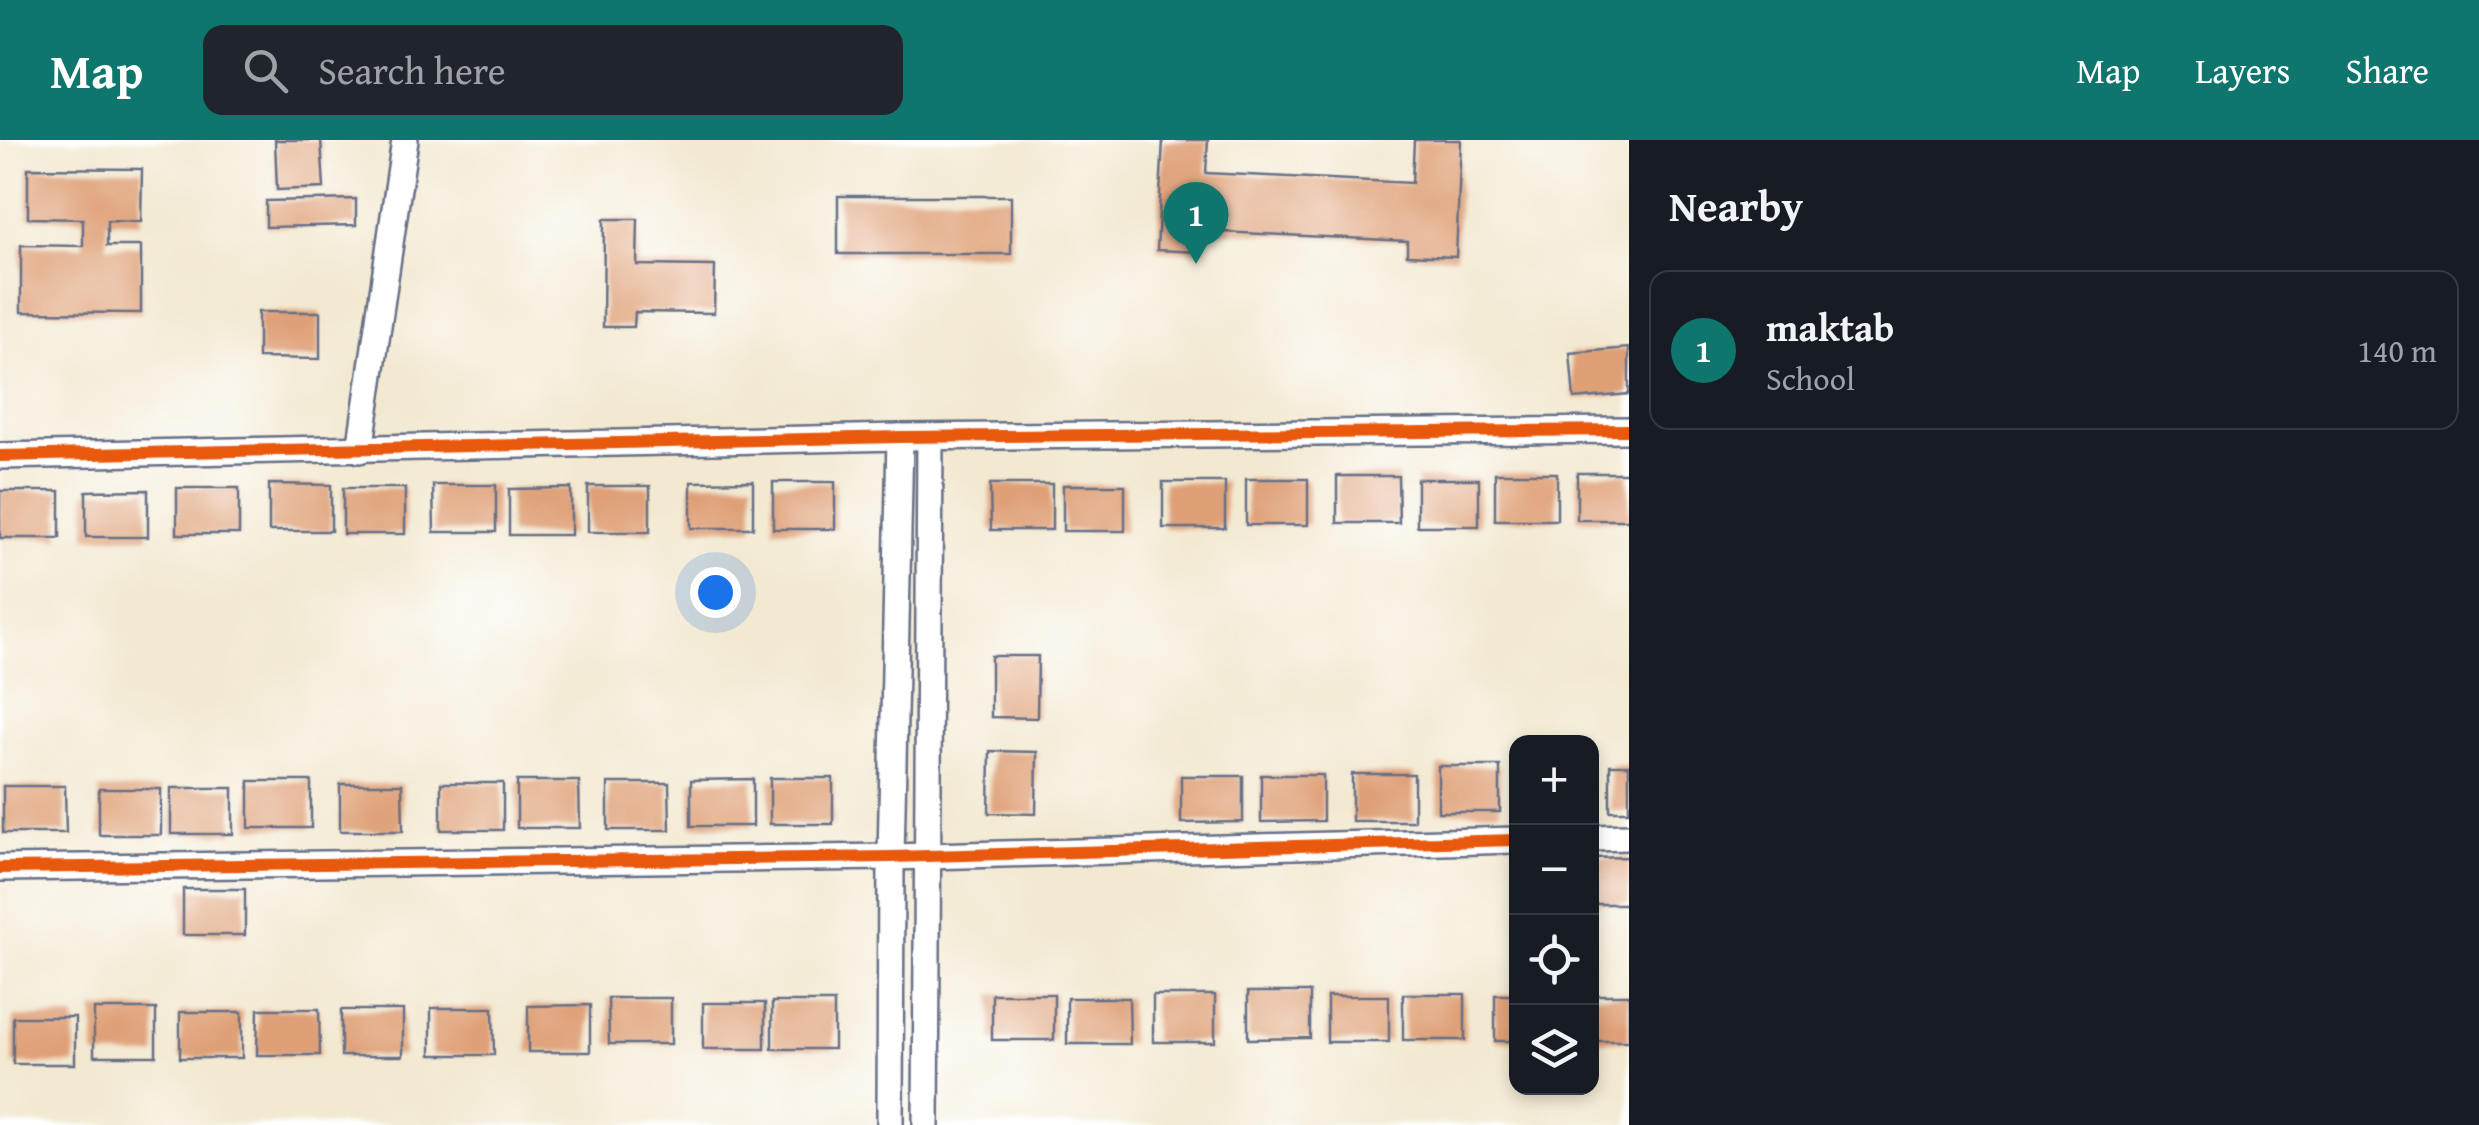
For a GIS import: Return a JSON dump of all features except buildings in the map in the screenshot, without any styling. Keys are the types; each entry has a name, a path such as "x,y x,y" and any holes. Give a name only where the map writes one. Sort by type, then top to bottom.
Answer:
{"street":[{"path":"360,450 405,140"},
{"path":"0,456 930,436 1629,430"},
{"path":"926,1125 930,436"},
{"path":"890,1125 900,437"},
{"path":"1599,838 1629,837"},
{"path":"0,868 891,857 1509,840"}],"cycle path":[{"path":"0,456 900,437 1629,430"},
{"path":"0,868 891,857 1509,840"}],"place":[{"name":"maktab","path":"1196,264"}]}
